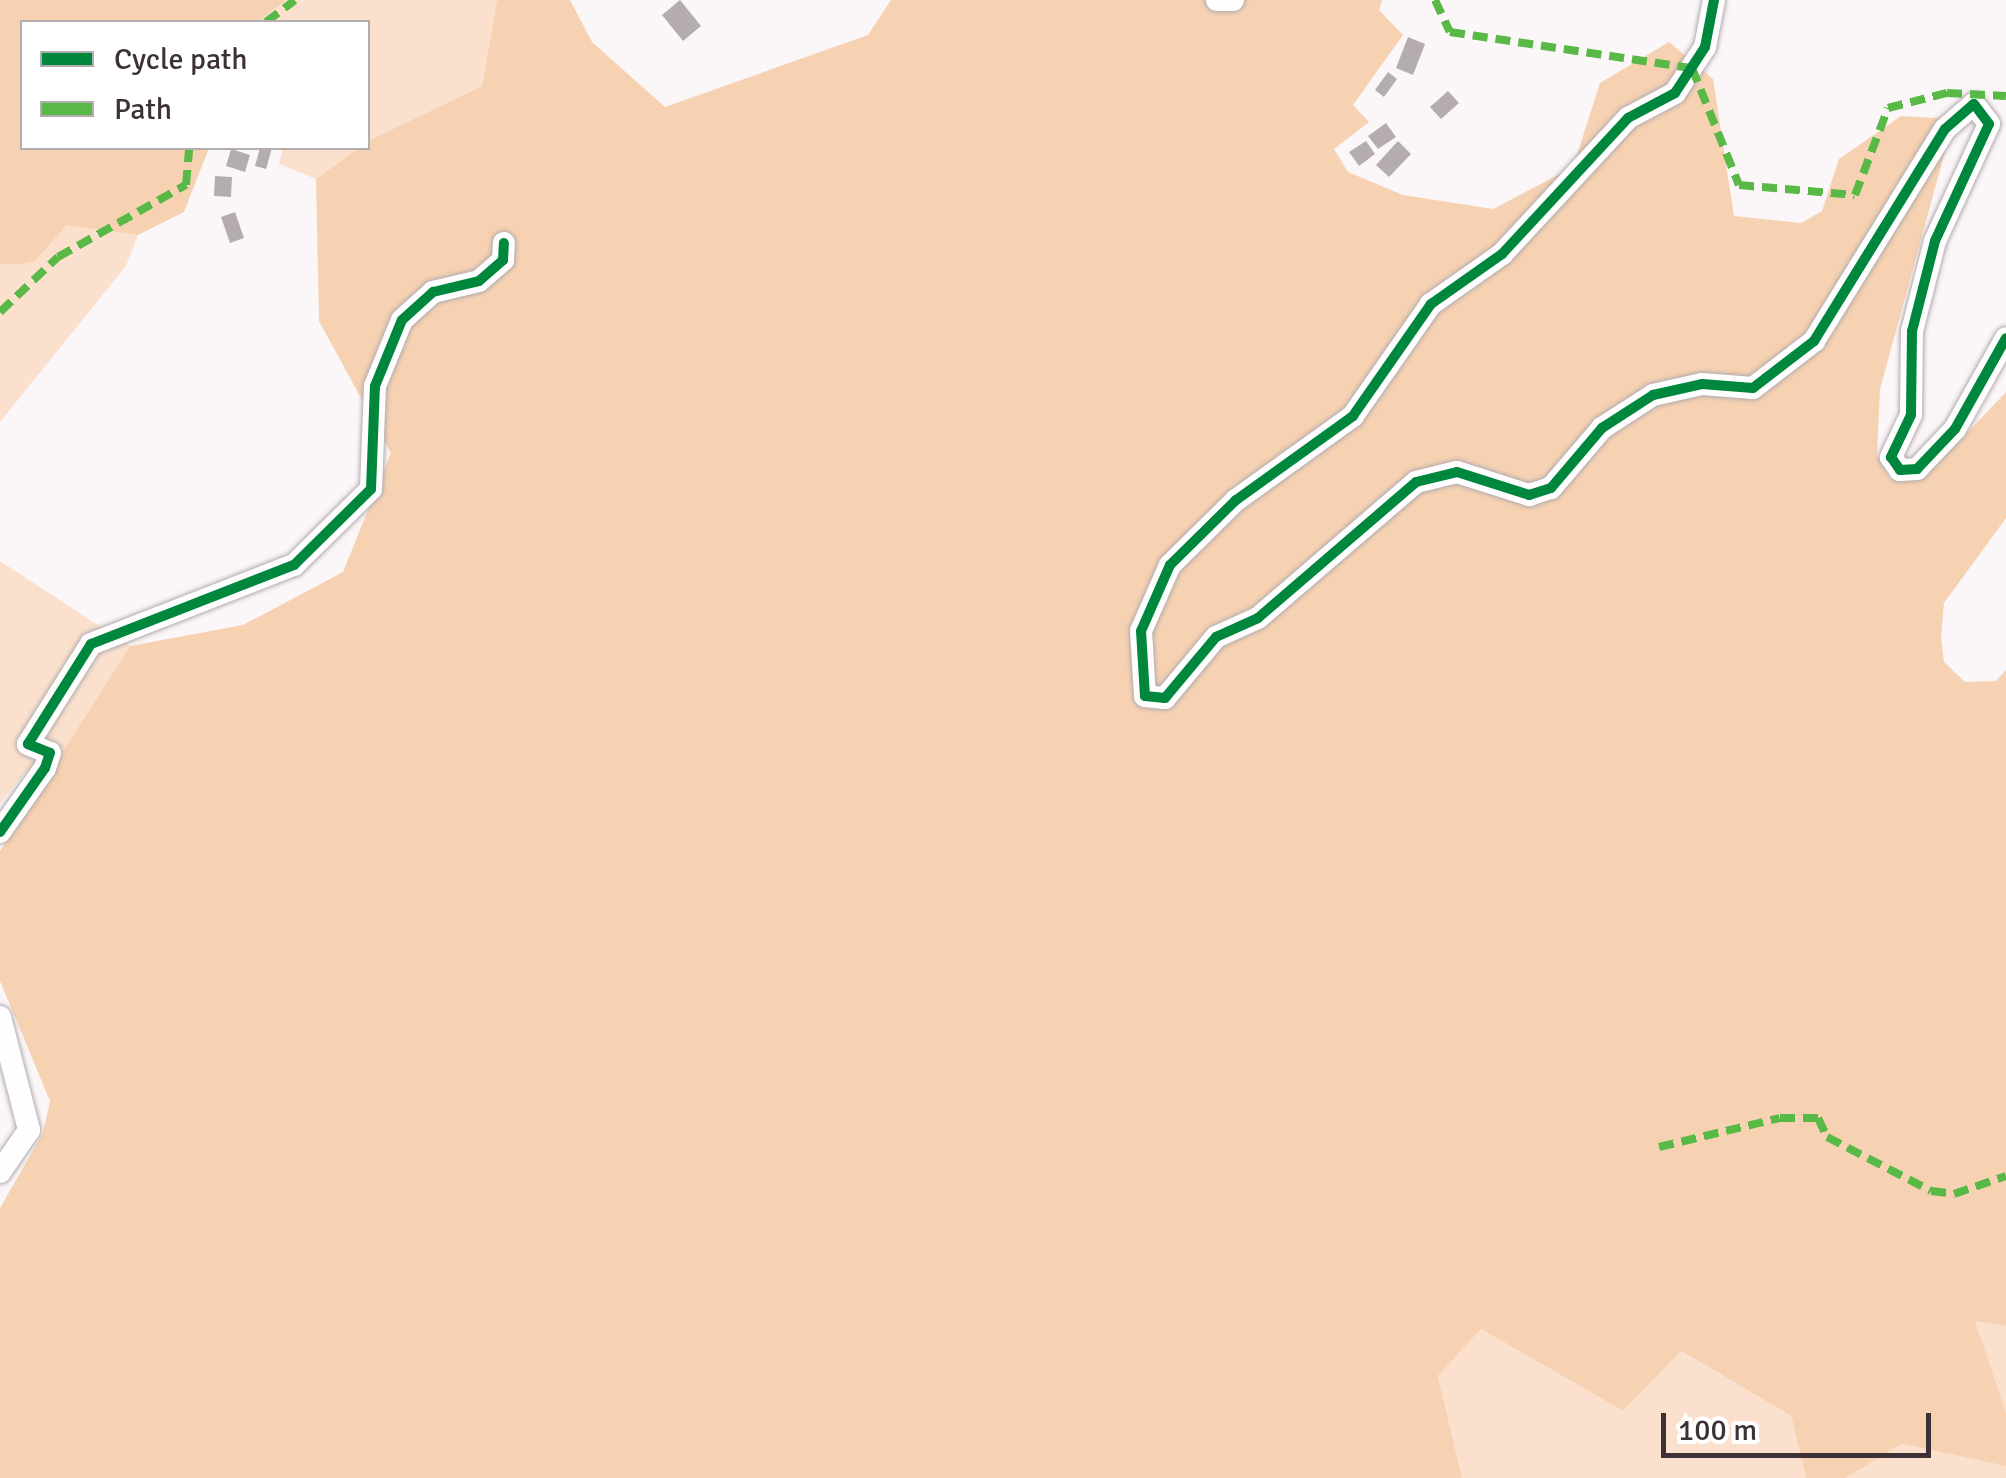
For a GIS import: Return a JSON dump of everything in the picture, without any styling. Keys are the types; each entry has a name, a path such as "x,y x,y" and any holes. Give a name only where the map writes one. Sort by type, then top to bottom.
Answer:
{"street":[{"path":"1217,0 1233,0"},
{"path":"1714,0 1705,47 1674,93 1628,118 1502,254 1431,304 1353,416 1236,500 1170,565 1140,631 1146,696 1165,698 1216,637 1258,618 1416,482 1457,472 1530,495 1550,488 1602,428 1654,395 1702,384 1752,388 1814,341 1935,144 1974,104 1990,124 1934,241 1912,331 1911,415 1892,457 1900,470 1917,469 1955,429 2006,338"},
{"path":"0,832 45,768 50,753 28,744 91,644 294,565 371,489 375,386 402,320 433,292 479,281 502,260 504,243"},
{"path":"0,1017 28,1130 0,1172"}],"shaded area":[{"path":"0,0 286,0 261,20 20,20 20,150 208,150 184,212 138,235 67,225 35,261 0,264"},
{"path":"286,0 497,0 482,86 370,140 370,20 261,20"},
{"path":"497,0 570,0 592,42 665,107 868,35 891,0 1382,0 1379,10 1403,35 1353,105 1369,122 1334,149 1348,172 1403,195 1493,209 1573,167 1600,83 1669,42 1713,79 1734,216 1801,223 1822,211 1839,159 1901,116 1954,119 1880,389 1877,455 1890,479 1926,476 2006,392 2006,518 1944,603 1941,637 1944,662 1965,682 1996,681 2006,670 2006,1326 1975,1321 2006,1413 2006,1466 1902,1444 1846,1478 1806,1478 1791,1416 1681,1351 1623,1411 1481,1329 1438,1376 1462,1478 0,1478 0,1208 43,1133 50,1101 0,981 0,851 130,646 243,625 343,572 391,453 319,321 316,179 356,150 370,150 370,140 482,86"},
{"path":"282,150 356,150 316,179 279,164"},
{"path":"81,223 138,235 126,266 0,422 0,264 35,261 67,225"},
{"path":"0,561 130,646 55,767 28,769 0,803"},
{"path":"1974,1320 2006,1326 2006,1413"},
{"path":"1481,1329 1623,1411 1680,1351 1791,1416 1806,1478 1462,1478 1438,1376"},
{"path":"1902,1444 2006,1466 2006,1478 1846,1478"}],"building":[{"path":"680,0 701,26 683,41 662,15"},
{"path":"1408,37 1425,44 1413,75 1396,68"},
{"path":"1388,72 1397,79 1384,97 1375,90"},
{"path":"1448,91 1459,103 1441,119 1430,107"},
{"path":"1386,123 1396,137 1378,149 1368,136"},
{"path":"1366,141 1375,154 1359,166 1349,152"},
{"path":"1398,141 1411,154 1389,177 1376,165"},
{"path":"231,150 250,155 245,172 226,166"},
{"path":"259,150 271,150 266,169 255,166"},
{"path":"215,176 232,177 231,197 214,196"},
{"path":"235,212 244,238 230,243 221,217"}],"marked path":[{"path":"269,20 295,0"},
{"path":"1435,0 1450,32 1692,68 1739,185 1855,195 1888,108 1947,93 2006,96"},
{"path":"0,312 58,257 186,185 189,150"},
{"path":"1659,1147 1780,1118 1818,1118 1827,1137 1931,1191 1954,1194 2006,1176"}],"cycle path":[{"path":"1714,0 1705,47 1675,93 1628,118 1502,254 1431,304 1353,416 1236,500 1170,565 1141,631 1145,696 1165,698 1216,637 1258,618 1416,482 1457,472 1529,495 1551,488 1602,428 1653,395 1702,384 1753,388 1814,341 1945,129 1974,104 1989,124 1935,241 1912,331 1911,415 1891,457 1900,470 1917,469 1955,429 2006,338"},
{"path":"0,832 45,768 50,753 28,744 91,644 294,565 371,489 375,386 402,320 433,292 479,281 503,260 504,243"}]}
